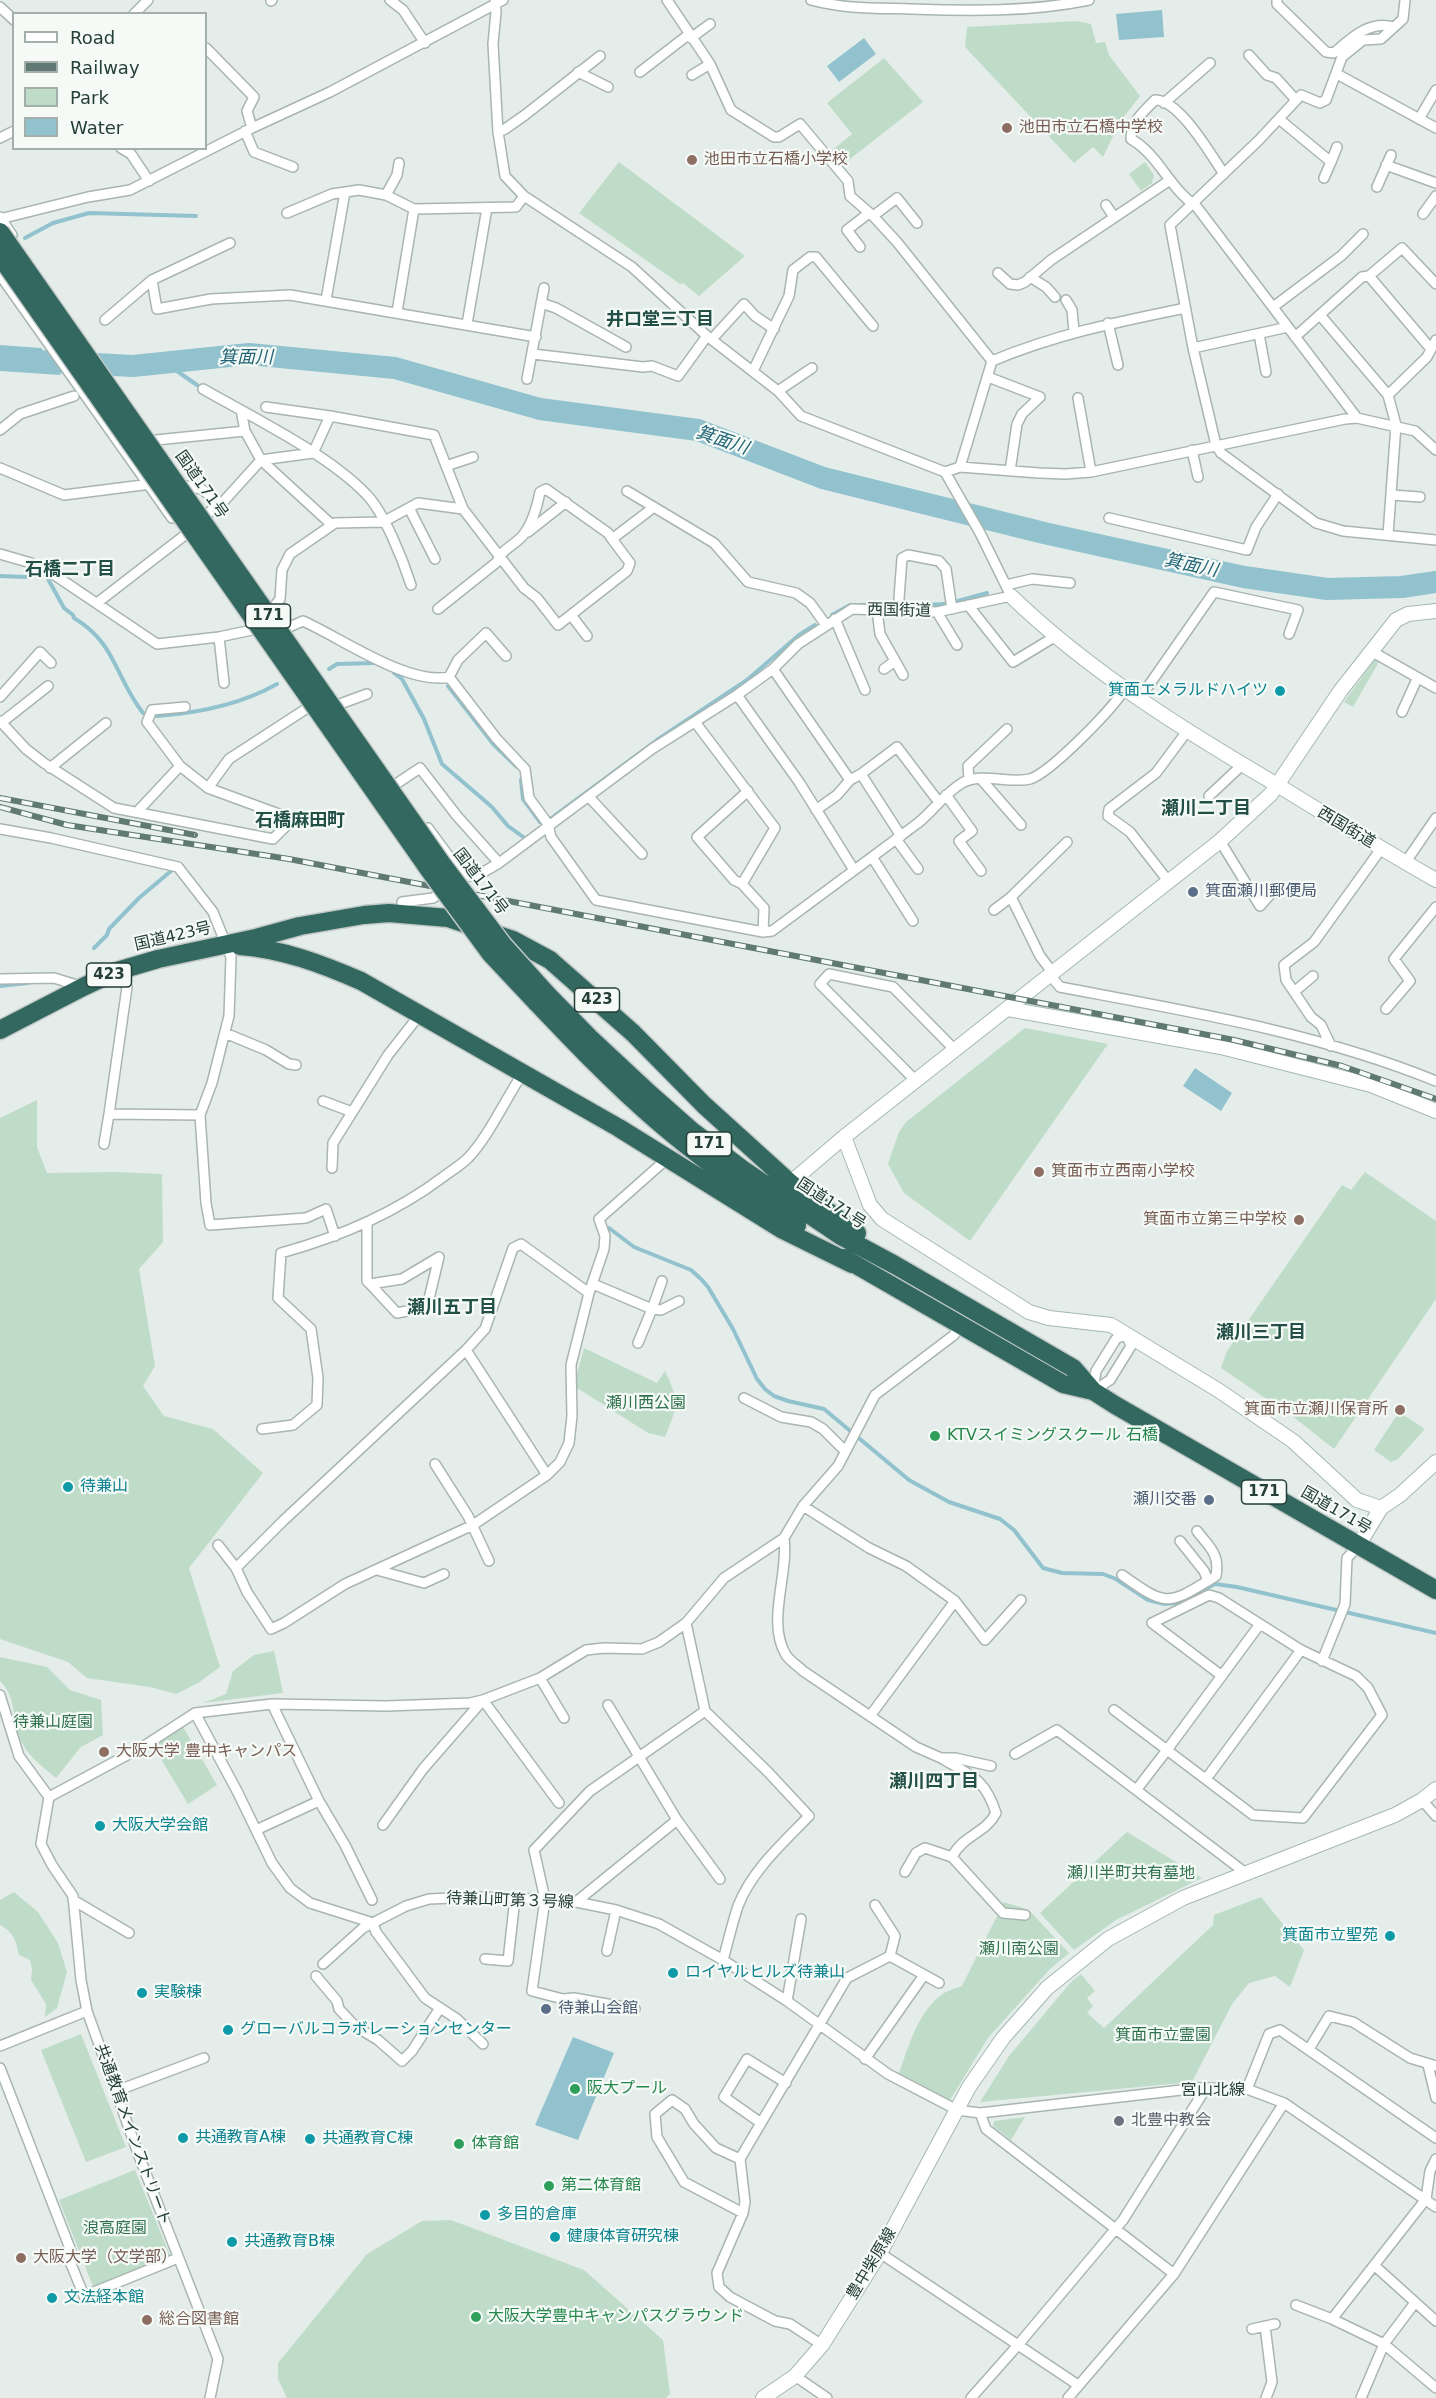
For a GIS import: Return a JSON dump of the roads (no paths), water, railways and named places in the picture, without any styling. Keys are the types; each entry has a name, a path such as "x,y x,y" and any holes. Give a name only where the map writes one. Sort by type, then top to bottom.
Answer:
{"highway":[{"name":"国道171号","path":"0,222 442,864 541,998 612,1080 724,1175 852,1264 1063,1384 1093,1391 1436,1590"},
{"name":"国道171号","path":"0,256 430,871 490,952 700,1137 742,1169 841,1236 895,1264 1073,1368 1093,1391"},
{"name":"423","path":"226,945 300,926 408,908 448,918 513,940 550,960 633,1034 704,1105 790,1183 895,1264"},
{"path":"300,926 293,934 293,949 300,958"},
{"name":"423","path":"226,945 257,947 300,958 361,981 421,1013 619,1128 783,1230 852,1264"},
{"name":"国道423号","path":"0,1030 117,971 158,959 226,945"}],"street":[{"path":"136,12 148,0"},
{"path":"390,0 403,10 425,43"},
{"path":"667,0 689,36 710,64 731,110 774,137 779,137 800,124 848,181 850,196 871,215 945,300 992,361"},
{"path":"811,0 855,9 899,4 978,11 1089,0"},
{"path":"1277,0 1277,4 1326,52 1334,52 1363,30 1376,26 1394,27"},
{"path":"1406,0 1403,19 1381,39 1363,40 1342,57 1326,100 1320,103 1301,95 1224,174 1170,225 1193,348 1216,445 1221,453 1316,523 1343,531 1436,540"},
{"path":"464,877 396,784 79,330 0,222 88,197 130,190 249,129 330,92 425,43 498,1"},
{"path":"498,1 493,44 498,132 505,176 524,196 632,267 710,337 778,391 801,416 945,472 1009,590 1032,579 1070,583"},
{"path":"0,7 12,18"},
{"path":"640,72 689,36 710,24"},
{"path":"207,49 254,97 248,111 254,152 293,167"},
{"path":"498,132 525,115 600,56"},
{"path":"1249,56 1267,75 1276,78 1296,100"},
{"path":"1164,103 1197,68 1210,63"},
{"path":"692,75 710,64"},
{"path":"578,72 608,87"},
{"path":"1337,74 1436,128"},
{"path":"1419,118 1436,90"},
{"path":"1224,174 1186,120 1164,103 1155,100 1141,114 1131,132 1131,139 1145,147 1183,197 1196,206 1357,418"},
{"path":"1279,119 1331,162"},
{"path":"1324,178 1336,147"},
{"path":"124,150 131,154 149,181"},
{"path":"1377,187 1391,155"},
{"path":"386,195 397,175 399,163"},
{"path":"1386,165 1436,183"},
{"path":"998,273 1010,284 1018,285 1051,260 1170,180"},
{"path":"287,213 332,194 360,190 386,195 414,209 516,207 524,196"},
{"path":"326,300 345,192"},
{"path":"1423,214 1436,196"},
{"path":"860,247 847,230 897,198 917,223"},
{"path":"1107,205 1114,217"},
{"path":"467,324 488,208"},
{"path":"397,312 414,209"},
{"path":"1273,307 1341,256 1363,234"},
{"path":"105,320 152,280 230,243"},
{"path":"1295,337 1362,277 1369,276 1402,248 1436,284"},
{"path":"753,371 789,296 794,270 810,257 816,257 873,326"},
{"path":"0,274 306,709 411,854 434,836"},
{"path":"1369,276 1434,345 1427,357 1388,395"},
{"path":"1030,277 1046,287 1055,297"},
{"path":"152,280 157,309 211,299 291,295 536,337"},
{"path":"527,379 544,288"},
{"path":"1066,300 1072,310 1074,331"},
{"path":"541,303 556,308 626,347"},
{"path":"533,354 643,368 652,366 678,376 710,337 744,304 755,316 774,329"},
{"path":"992,361 1074,331 1185,308"},
{"path":"1320,315 1388,395 1396,425 1388,535"},
{"path":"1108,323 1118,365"},
{"path":"1193,348 1288,327"},
{"path":"1259,334 1266,372"},
{"path":"960,467 992,361"},
{"path":"778,391 812,368"},
{"path":"988,377 1040,397 1022,414 1017,424 1010,471"},
{"path":"203,389 313,453 367,494 405,567 411,585"},
{"path":"0,430 20,414 74,396"},
{"path":"1078,398 1091,472"},
{"path":"266,406 434,435 463,509 524,588 537,598 558,625 627,571 630,562 608,533 546,489 540,492 537,510 523,535"},
{"path":"241,410 245,431 261,460 332,525"},
{"path":"313,453 330,416"},
{"path":"945,472 960,467 1066,474 1091,472 1312,425 1357,418 1415,431 1436,450"},
{"path":"156,440 245,431"},
{"path":"1192,450 1198,477"},
{"path":"207,515 219,502 223,502 261,460 313,453"},
{"path":"446,466 473,457"},
{"path":"0,468 64,495 148,484 186,484 201,489 219,502"},
{"path":"627,491 714,543 748,582 796,593 810,603 826,625"},
{"path":"1109,518 1247,550 1256,527 1278,494"},
{"path":"1392,495 1420,497"},
{"path":"438,609 497,562 499,555 566,502"},
{"path":"0,554 31,563 158,644 219,637 252,630 276,612 280,599 282,570 290,554 318,537 335,523 383,522 418,503 463,509"},
{"path":"612,539 654,507"},
{"path":"409,508 435,559"},
{"path":"97,603 185,536"},
{"path":"898,612 902,558 908,555 939,561 946,569 952,609"},
{"name":"西国街道","path":"408,908 433,898 464,877 480,874 500,863 547,823 589,797 652,749 737,695 773,669 798,644 852,609 937,612 968,605 1009,590 1056,636 1125,688 1241,766 1436,880"},
{"path":"1140,698 1214,592 1298,610 1289,634"},
{"path":"968,605 1013,662 1056,636"},
{"path":"877,610 880,634 903,675"},
{"path":"790,1183 844,1137 1220,842 1277,786 1341,690 1400,617 1436,611"},
{"path":"937,612 957,645"},
{"path":"571,615 587,636"},
{"path":"835,619 863,674 865,690"},
{"path":"287,628 303,621 401,671 441,679 449,677 458,660 487,629 506,656"},
{"path":"219,637 224,683"},
{"path":"1371,651 1436,688"},
{"path":"0,697 40,652 51,663"},
{"path":"884,669 895,661"},
{"path":"773,669 850,780"},
{"path":"449,677 496,738 525,770 530,798 547,823 551,837 596,900 763,932 772,931 925,818 942,798 969,780 1030,779 1068,752 1125,688"},
{"path":"1402,712 1417,679"},
{"path":"48,686 1,722 26,749 50,768 114,808 273,839 289,823 284,816 208,788 180,766 147,722 152,710 185,707"},
{"path":"208,788 229,759 332,692"},
{"path":"340,704 367,694"},
{"path":"737,695 799,782 854,870"},
{"path":"695,722 776,828 742,884"},
{"path":"50,768 106,723"},
{"path":"1169,882 1130,832 1108,816 1109,809 1156,772 1188,730"},
{"path":"969,780 968,766 1001,731"},
{"path":"816,810 837,795 850,780 901,744 942,798 972,831 959,841 981,871"},
{"path":"137,812 180,766"},
{"path":"1209,796 1241,766"},
{"path":"396,784 420,768 457,816 500,863"},
{"path":"861,774 918,869"},
{"path":"981,779 1021,825"},
{"path":"748,791 697,837 734,880 742,884 764,908 763,932"},
{"path":"589,797 642,854"},
{"path":"1405,863 1436,818"},
{"path":"0,829 51,837 178,867 213,912 231,957 229,1016 212,1083 200,1115 206,1203 210,1225 306,1218 326,1209 335,1236"},
{"path":"994,910 1011,897 1067,842"},
{"path":"1220,842 1260,906 1263,917"},
{"path":"1331,1046 1321,1025 1311,1017 1286,980 1284,965 1314,942 1381,849"},
{"path":"872,857 913,921"},
{"path":"1260,906 1277,887"},
{"path":"1011,897 1040,956 1060,987 1213,1016 1300,1036 1413,1071 1436,1081"},
{"path":"1386,1009 1410,981 1394,959 1436,907"},
{"path":"104,1144 127,987 117,971"},
{"path":"916,1081 820,984 829,974 893,987 955,1050"},
{"path":"1295,991 1313,976"},
{"path":"0,979 54,978 83,987"},
{"path":"1008,1009 1221,1047 1371,1085 1436,1111"},
{"path":"332,1168 333,1143 388,1055 421,1013"},
{"path":"225,1033 266,1050 289,1064 296,1065"},
{"path":"262,1429 293,1425 317,1405 318,1378 311,1329 278,1298 281,1253 335,1236 394,1210 468,1158 523,1073"},
{"path":"323,1101 352,1112"},
{"path":"109,1114 200,1115"},
{"path":"844,1137 870,1205 882,1219 1029,1312 1049,1318 1111,1325 1218,1390 1293,1441 1357,1500 1381,1508"},
{"path":"218,1545 236,1568 247,1592 271,1629 345,1584 473,1525 547,1475 560,1462 569,1443 572,1416 571,1365 591,1288 604,1249 605,1236 599,1219 665,1158"},
{"path":"367,1222 367,1281 397,1313 427,1307 439,1257 402,1280 370,1284"},
{"path":"236,1568 466,1350 485,1329 513,1248 521,1244 591,1288 652,1309 661,1310 679,1301"},
{"path":"638,1343 662,1281"},
{"path":"50,1797 144,1746 195,1713 272,1704 386,1706 483,1700 540,1678 586,1650 642,1649 659,1642 686,1623 724,1578 784,1538 802,1506 838,1466 875,1395 954,1335 960,1325"},
{"path":"1093,1391 1110,1380 1131,1346 1126,1334"},
{"path":"1093,1391 1096,1371 1116,1339 1126,1334"},
{"path":"466,1350 547,1475"},
{"path":"744,1398 781,1417 811,1422 823,1429 844,1451"},
{"path":"1322,1661 1344,1606 1347,1558 1358,1546 1381,1508 1400,1495 1436,1462"},
{"path":"435,1464 473,1525 489,1561"},
{"path":"802,1506 869,1548 906,1566 955,1601 985,1640 1021,1600"},
{"path":"1197,1531 1217,1556 1219,1563 1216,1576 1206,1588 1152,1623 1222,1676"},
{"path":"784,1538 786,1550 777,1624 780,1642 787,1657 803,1671 916,1747 975,1777 989,1793 996,1813 992,1822 958,1845 952,1857"},
{"path":"1114,1710 1252,1815 1303,1818 1382,1715 1368,1688 1356,1676 1301,1650 1206,1588 1204,1571 1180,1541"},
{"path":"377,1570 424,1582 444,1574"},
{"path":"1122,1575 1150,1595 1164,1599 1177,1598 1206,1588"},
{"path":"870,1716 955,1601"},
{"path":"686,1623 705,1711 768,1772 809,1816 768,1858 752,1881 738,1905 723,1960"},
{"path":"1137,1789 1260,1624"},
{"path":"1206,1779 1301,1650"},
{"path":"540,1678 564,1718"},
{"path":"0,1695 19,1756 50,1797 41,1844 52,1865 73,1896 73,1900 129,1933"},
{"path":"483,1700 559,1803"},
{"path":"383,1825 423,1769 483,1700"},
{"path":"272,1704 319,1801 345,1845 372,1900"},
{"path":"608,1705 677,1820 720,1879"},
{"path":"635,2009 574,1998 562,1999 532,1991 545,1899 534,1850 590,1791 705,1711"},
{"path":"195,1713 272,1863 290,1887 310,1903 373,1923 376,1932 425,1998 457,2019 483,2044"},
{"path":"1015,1754 1057,1730 1247,1874"},
{"path":"941,1758 955,1758 991,1766"},
{"name":"豊中柴原線","path":"763,2398 795,2376 822,2345 880,2253 969,2087 1003,2038 1047,1988 1108,1939 1183,1898 1395,1815 1436,1789"},
{"path":"1422,1800 1436,1816"},
{"path":"256,1830 319,1801"},
{"path":"576,1902 677,1820"},
{"path":"905,1872 916,1853 925,1848 952,1857 1003,1912 1025,1915"},
{"path":"732,1896 738,1905"},
{"name":"待兼山町第３号線","path":"323,1964 363,1928 406,1906 429,1899 475,1897 545,1899 576,1902 615,1910 659,1924 723,1960 787,2001 888,2074 957,2110"},
{"path":"485,1959 508,1961 515,1898"},
{"name":"共通教育メインストリート","path":"73,1900 81,1980 87,2011 178,2258 218,2359 210,2398"},
{"path":"822,2345 790,2324 775,2321 730,2297 719,2287 717,2273 743,2213 745,2202 740,2159 847,1977 890,1956 895,1936 875,1905"},
{"path":"607,1951 615,1910"},
{"path":"787,2001 801,1919"},
{"path":"890,1956 939,1983"},
{"path":"865,2059 924,1975"},
{"path":"316,1976 337,2001 339,2009 355,2026 378,2040 402,2061 440,2008"},
{"path":"0,2046 87,2011"},
{"path":"1310,2049 1329,2016 1353,2022 1410,2058 1432,2066 1436,2098"},
{"path":"1247,2089 1269,2034 1280,2030 1436,2138"},
{"path":"116,2091 204,2058"},
{"path":"761,2123 724,2097 747,2059 786,2083"},
{"path":"0,2068 71,2251 69,2259 84,2296 178,2258"},
{"path":"972,2398 1123,2220 1206,2088"},
{"name":"宮山北線","path":"957,2110 980,2113 1206,2088 1247,2089 1284,2103 1436,2206"},
{"path":"740,2159 716,2148 694,2124 685,2109 672,2100 655,2114 657,2137 684,2182 743,2213"},
{"path":"1068,2398 1174,2274 1284,2103"},
{"path":"980,2113 986,2129 1114,2230 1174,2274"},
{"path":"1332,2319 1426,2199 1430,2171 1436,2159"},
{"path":"880,2253 1078,2385"},
{"path":"1375,2266 1414,2304 1436,2321"},
{"path":"1361,2398 1384,2344 1414,2304"},
{"path":"1296,2306 1332,2319 1384,2344 1436,2388"},
{"path":"1252,2329 1275,2324"},
{"path":"1265,2326 1272,2382 1266,2398"},
{"path":"795,2376 826,2398"}],"water":[{"path":"1162,10 1164,37 1119,40 1116,14"},
{"path":"864,38 876,54 839,82 827,66"},
{"path":"0,345 41,348 61,375 0,371"},
{"path":"1195,1068 1232,1093 1221,1111 1183,1086"},
{"name":"阪大プール","path":"573,2037 614,2053 578,2140 535,2125"}],"waterway":[{"path":"25,238 53,223 89,213 196,216"},
{"name":"箕面川","path":"0,359 133,366 249,354 395,368 540,409 698,430 823,478 1044,533 1244,577 1327,589 1402,587 1436,582"},
{"path":"164,362 197,385"},
{"path":"0,576 26,577"},
{"path":"48,579 64,608 99,638 143,713"},
{"path":"958,601 987,593"},
{"path":"907,606 944,604"},
{"path":"832,615 850,605 887,605"},
{"path":"546,822 657,740 747,680 799,635 815,625"},
{"path":"329,669 337,664 375,663"},
{"path":"394,673 402,679 424,719 442,764 492,807 508,826 526,839 529,836"},
{"path":"157,716 219,707 234,703 277,684"},
{"path":"448,686 494,745 517,767"},
{"path":"521,780 523,799 540,822 545,820"},
{"path":"94,948 139,898 171,871"},
{"path":"0,986 28,983"},
{"path":"609,1228 634,1247 691,1270 701,1279 733,1329 757,1379 765,1389 774,1396 788,1401 824,1409 909,1480 949,1502 1000,1519 1014,1530 1043,1568 1062,1573 1103,1574 1116,1579 1148,1600 1165,1604 1177,1603 1215,1584 1237,1587 1436,1633"}],"railway":[{"path":"0,798 195,835"},
{"path":"0,807 67,825 289,859 1234,1040 1342,1066 1436,1099"}],"place":[{"name":"池田市立石橋中学校","path":"1007,128"},
{"name":"池田市立石橋小学校","path":"692,160"},
{"name":"箕面エメラルドハイツ","path":"1280,691"},
{"name":"箕面瀬川郵便局","path":"1193,892"},
{"name":"箕面市立西南小学校","path":"1039,1172"},
{"name":"箕面市立第三中学校","path":"1299,1220"},
{"name":"箕面市立瀬川保育所","path":"1400,1410"},
{"name":"KTVスイミングスクール 石橋","path":"935,1436"},
{"name":"待兼山","path":"68,1487"},
{"name":"瀬川交番","path":"1209,1500"},
{"name":"大阪大学 豊中キャンパス","path":"104,1752"},
{"name":"大阪大学会館","path":"100,1826"},
{"name":"箕面市立聖苑","path":"1390,1936"},
{"name":"ロイヤルヒルズ待兼山","path":"673,1973"},
{"name":"実験棟","path":"142,1993"},
{"name":"待兼山会館","path":"546,2009"},
{"name":"グローバルコラボレーションセンター","path":"228,2030"},
{"name":"阪大プール","path":"575,2089"},
{"name":"北豊中教会","path":"1119,2121"},
{"name":"共通教育A棟","path":"183,2138"},
{"name":"共通教育C棟","path":"310,2139"},
{"name":"体育館","path":"459,2144"},
{"name":"第二体育館","path":"549,2186"},
{"name":"多目的倉庫","path":"485,2215"},
{"name":"健康体育研究棟","path":"555,2237"},
{"name":"共通教育B棟","path":"232,2242"},
{"name":"大阪大学（文学部）","path":"21,2258"},
{"name":"文法経本館","path":"52,2298"},
{"name":"大阪大学豊中キャンパスグラウンド","path":"476,2317"},
{"name":"総合図書館","path":"147,2320"}],"district":[{"name":"井口堂三丁目","path":"660,320"},
{"name":"石橋二丁目","path":"70,570"},
{"name":"瀬川二丁目","path":"1206,809"},
{"name":"石橋麻田町","path":"300,821"},
{"name":"瀬川五丁目","path":"452,1308"},
{"name":"瀬川三丁目","path":"1261,1333"},
{"name":"瀬川四丁目","path":"934,1782"}],"park label":[{"name":"瀬川西公園","path":"646,1404"},
{"name":"待兼山庭園","path":"53,1723"},
{"name":"瀬川半町共有墓地","path":"1131,1874"},
{"name":"瀬川南公園","path":"1019,1950"},
{"name":"箕面市立霊園","path":"1163,2036"},
{"name":"浪高庭園","path":"115,2229"}]}
